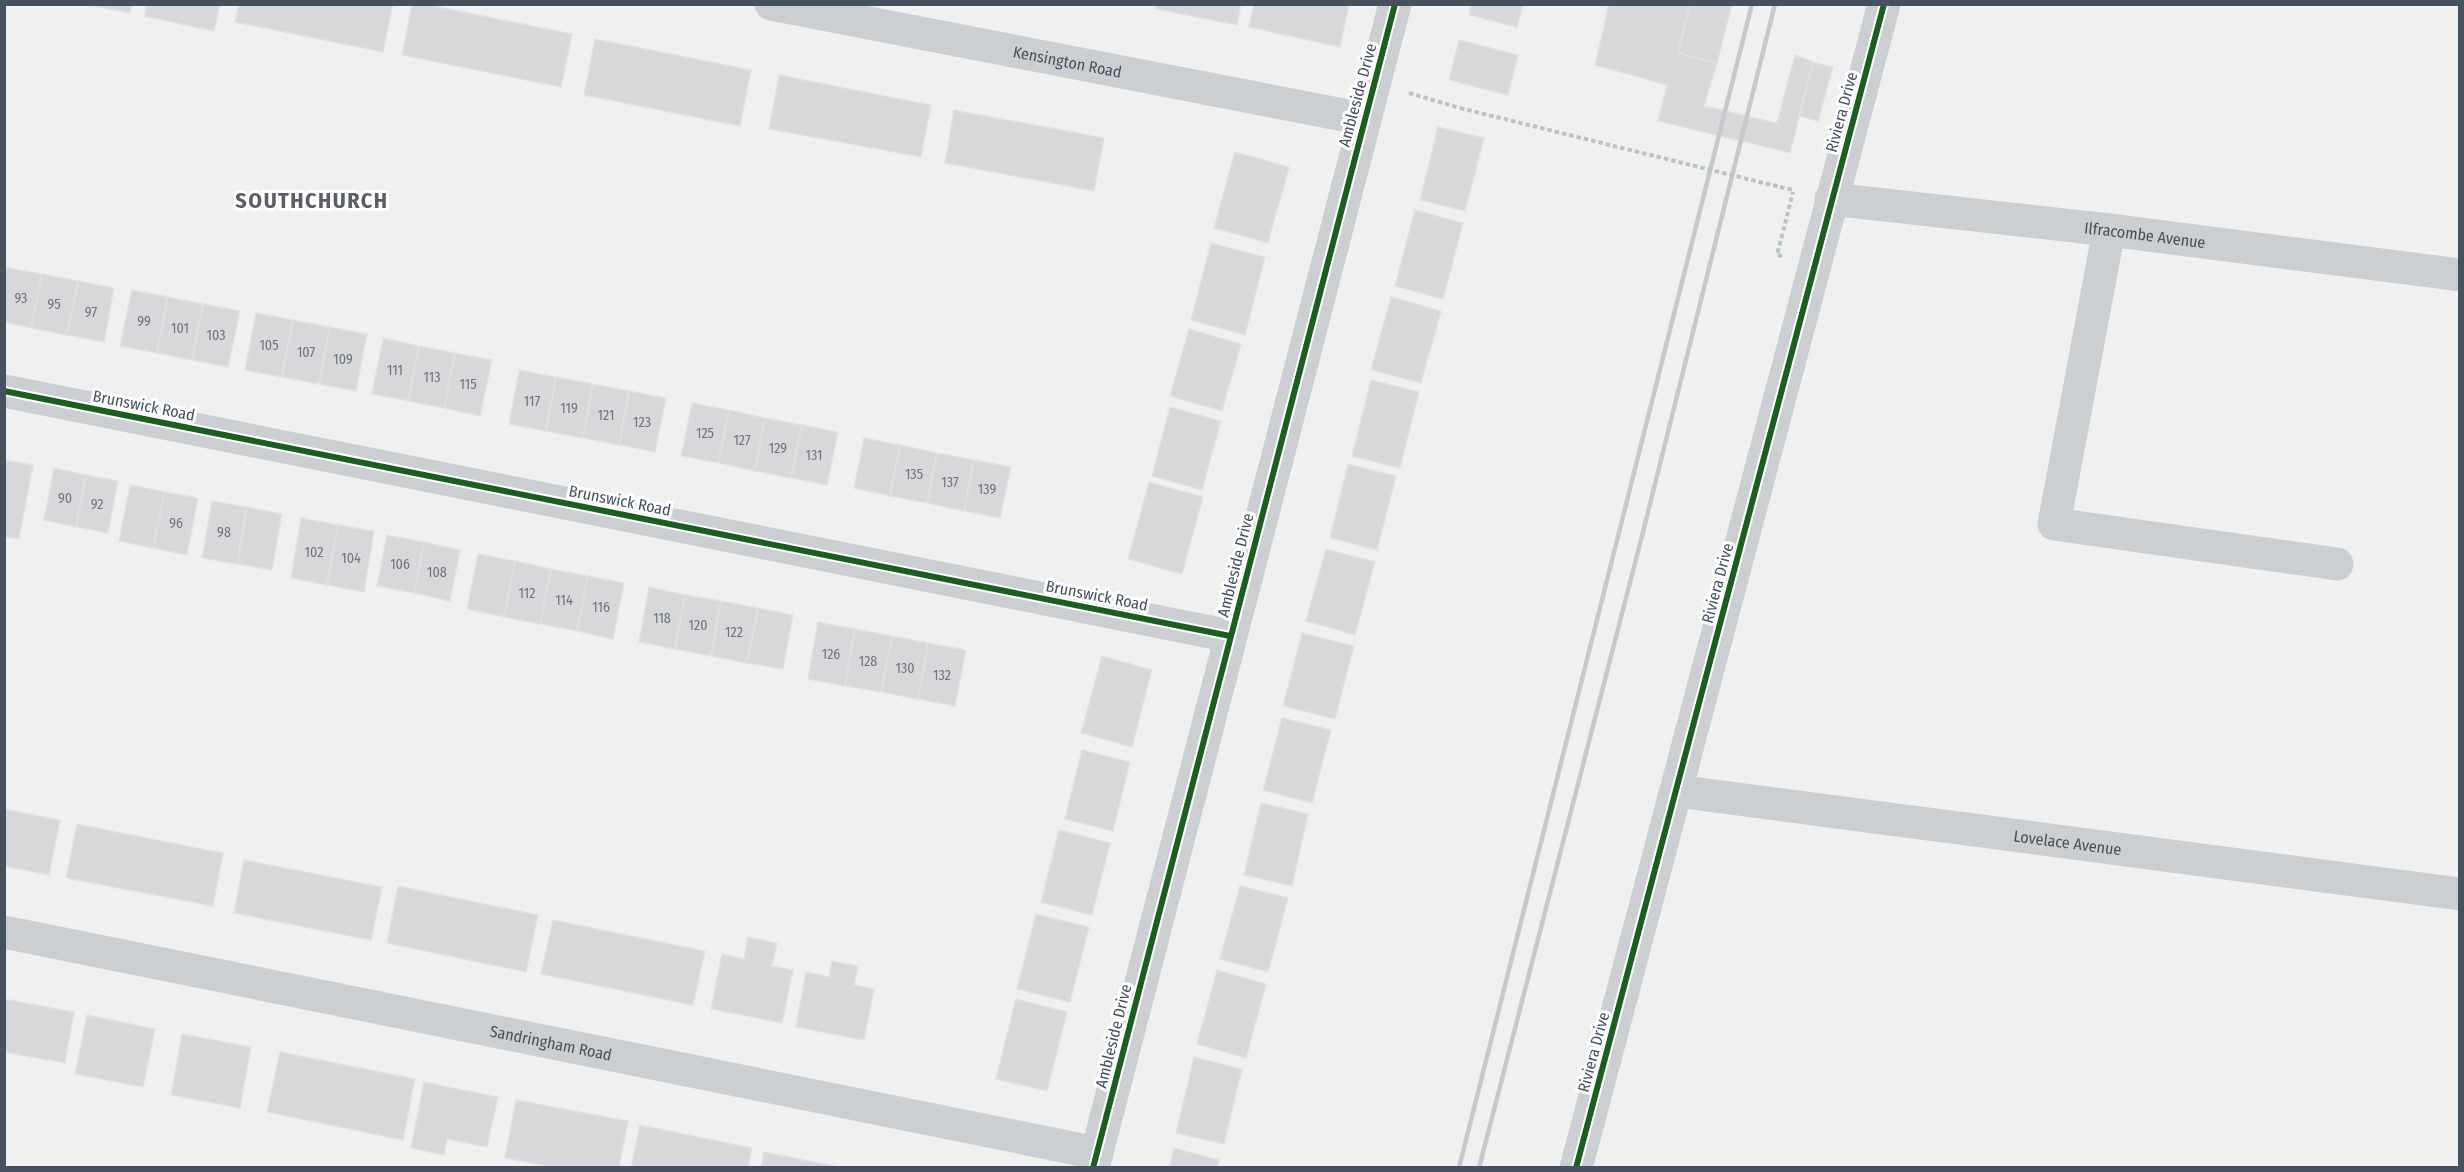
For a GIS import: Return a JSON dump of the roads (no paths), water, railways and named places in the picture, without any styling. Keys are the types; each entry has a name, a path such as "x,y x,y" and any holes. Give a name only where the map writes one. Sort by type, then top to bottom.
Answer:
{"street":[{"name":"Kensington Road","path":"771,4 1364,119"},
{"name":"Ambleside Drive","path":"1095,1160 1395,4"},
{"name":"Riviera Drive","path":"1576,1167 1884,4"},
{"name":"Ilfracombe Avenue","path":"1831,199 2109,230 2460,275"},
{"path":"2109,230 2054,524 2337,564"},
{"name":"Brunswick Road","path":"4,391 1230,636"},
{"name":"Lovelace Avenue","path":"1677,791 2460,894"},
{"name":"Sandringham Road","path":"4,932 1095,1160"}],"railway":[{"path":"1459,1168 1752,4"},
{"path":"1479,1168 1642,536 1775,4"}],"district":[{"name":"SOUTHCHURCH","path":"312,200"}]}
